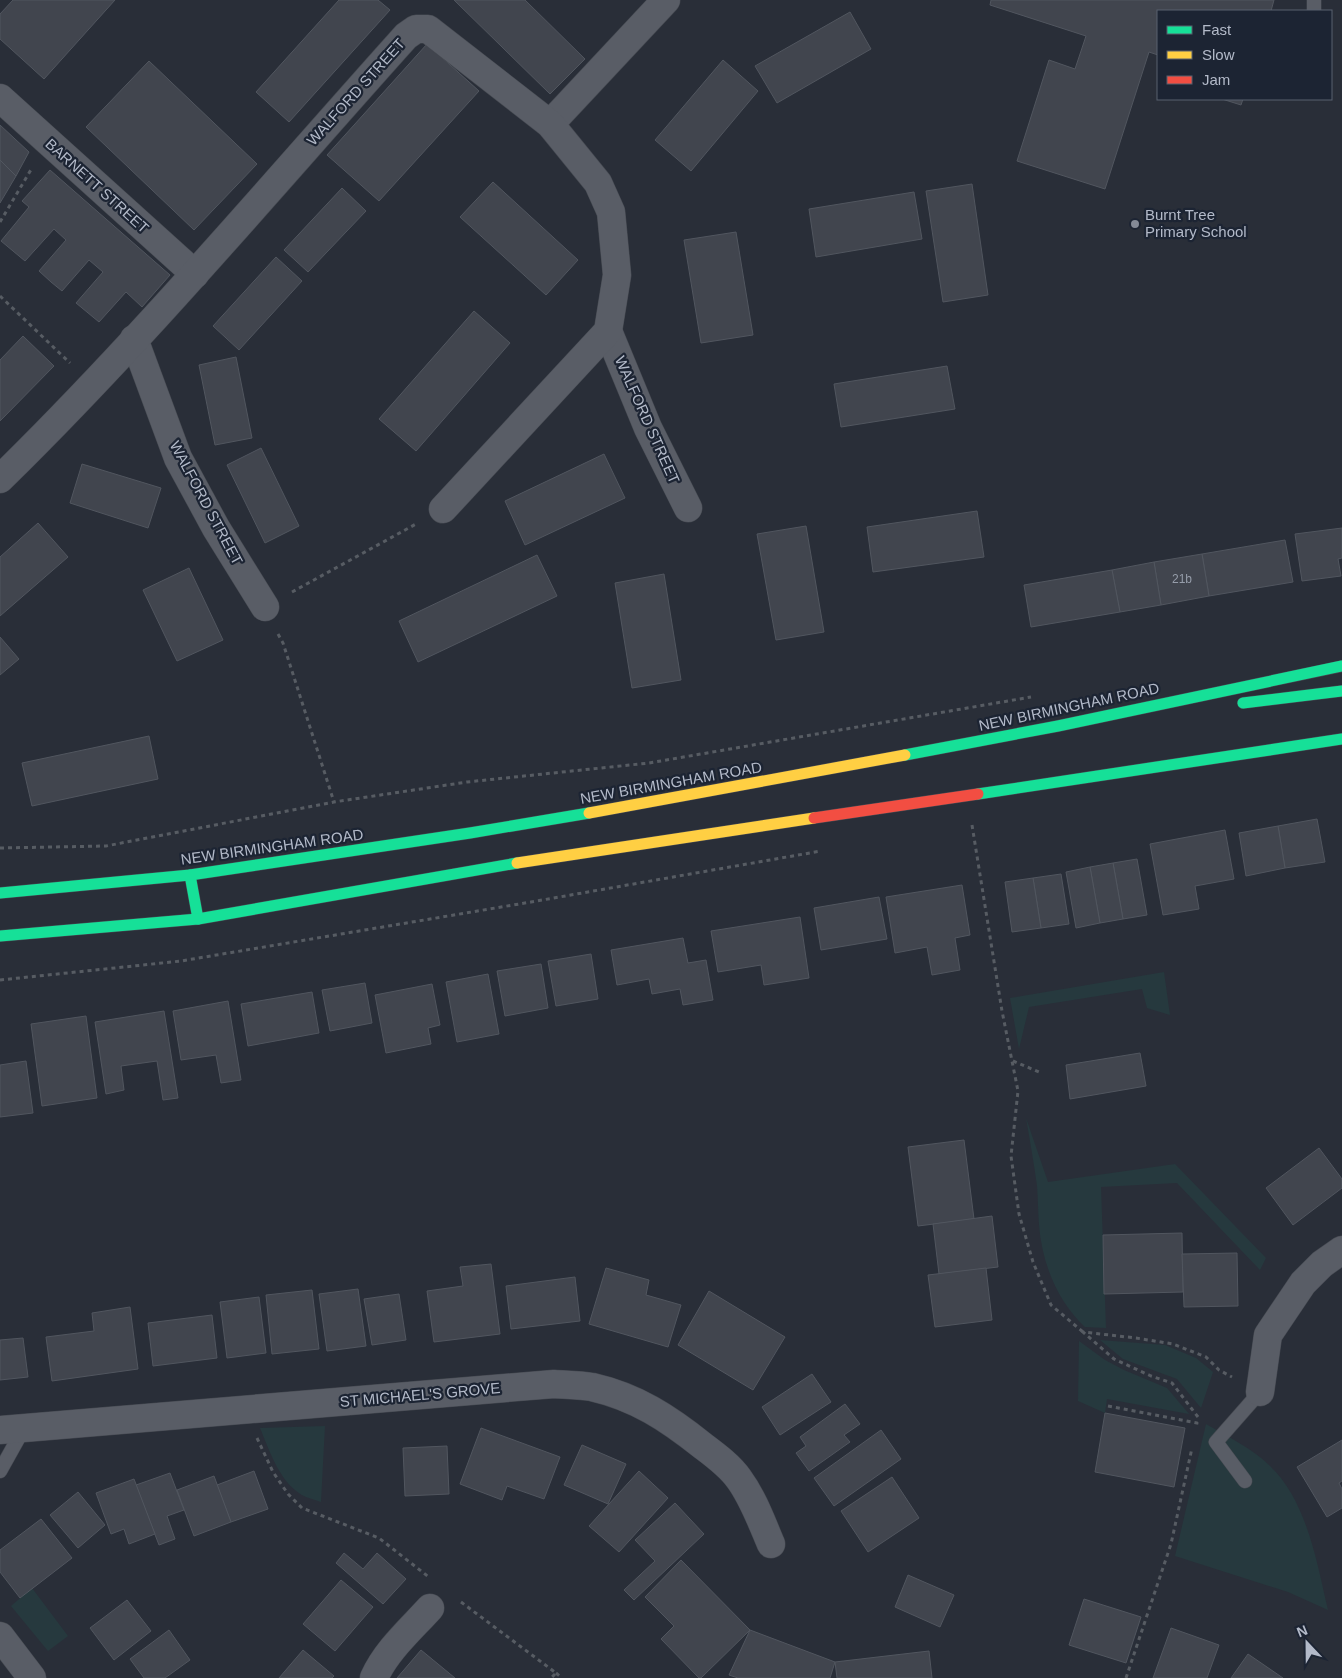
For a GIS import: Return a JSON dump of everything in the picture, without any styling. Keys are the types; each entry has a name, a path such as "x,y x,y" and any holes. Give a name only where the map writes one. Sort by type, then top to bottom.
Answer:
{"highway":[{"name":"NEW BIRMINGHAM ROAD","path":"0,893 190,875 470,833 612,809 1058,726 1342,666"},
{"path":"1234,704 1342,691"},
{"path":"1058,726 1186,710"},
{"path":"0,936 198,920 494,866 1342,738"},
{"path":"190,875 198,920"}],"street":[{"path":"550,124 666,0"},
{"name":"WALFORD STREET","path":"0,479 195,274 399,43 416,29 428,29 550,124 598,183 611,212 617,275 608,331 648,428 688,508"},
{"name":"BARNETT STREET","path":"0,98 195,274"},
{"name":"WALFORD STREET","path":"443,510 608,331"},
{"name":"WALFORD STREET","path":"134,339 178,458 216,528 265,607"},
{"path":"1260,1392 1268,1335 1304,1283 1322,1264 1342,1250"},
{"name":"ST MICHAEL'S GROVE","path":"12,1429 554,1384 590,1387 625,1396 657,1412 691,1436 716,1457 739,1478 755,1507 771,1544"},
{"path":"374,1678 394,1646 430,1608"},
{"path":"0,1636 32,1678"}],"lane":[{"path":"1246,1481 1216,1442 1260,1392"},
{"path":"0,1471 12,1429"}],"path":[{"path":"0,222 48,141"},
{"path":"0,296 92,384"},
{"path":"334,802 283,643 265,607 443,510"},
{"path":"0,848 106,846 334,802 467,782 649,763 751,745"},
{"path":"962,826 972,824 1002,1011 1018,1091 1011,1156 1020,1214 1032,1262 1051,1305 1114,1359 1151,1376 1172,1383 1198,1417"},
{"path":"0,980 181,961 825,850"},
{"path":"1013,1061 1039,1072"},
{"path":"1083,1332 1173,1344 1206,1358 1219,1370 1260,1392"},
{"path":"1108,1406 1197,1423 1195,1432"},
{"path":"246,1410 261,1449 274,1472 288,1494 302,1508 379,1538 431,1578"},
{"path":"1126,1678 1171,1544 1193,1441"},
{"path":"460,1601 562,1678"},
{"path":"551,1678 556,1674"}],"green space":[{"path":"1164,972 1170,1015 1147,1008 1142,989 1029,1007 1019,1049 1010,998"},
{"path":"1026,1118 1048,1182 1175,1164 1266,1258 1260,1270 1177,1183 1101,1187 1106,1328 1085,1327 1066,1305 1047,1267 1039,1225 1037,1186"},
{"path":"1100,1340 1165,1345 1196,1358 1213,1372 1201,1408 1177,1379 1123,1359"},
{"path":"1079,1341 1105,1360 1167,1388 1189,1414 1107,1399 1105,1413 1078,1401"},
{"path":"1206,1424 1256,1454 1283,1480 1302,1515 1309,1534 1328,1610 1288,1592 1175,1556"},
{"path":"325,1426 321,1502 297,1492 283,1477 260,1428"},
{"path":"32,1588 68,1636 48,1651 11,1606"}],"building":[{"path":"13,0 115,0 44,79 0,39 0,14"},
{"path":"339,0 378,0 390,10 289,122 256,92"},
{"path":"454,0 525,0 585,59 550,94"},
{"path":"991,0 1274,0 1271,10 1157,10 1157,55 1149,52 1105,189 1017,161 1049,60 1075,69 1086,36 990,5"},
{"path":"850,12 871,49 777,103 755,66"},
{"path":"427,44 479,91 379,201 327,155"},
{"path":"723,60 758,91 691,171 655,140"},
{"path":"149,61 257,164 194,230 86,127"},
{"path":"1225,100 1243,100 1241,105"},
{"path":"0,125 29,152 16,176 0,160"},
{"path":"0,160 16,176 0,203"},
{"path":"50,170 170,275 142,307 126,292 99,322 76,303 103,272 89,260 62,291 51,282 39,271 66,240 54,229 25,261 1,241 29,207 22,201"},
{"path":"493,182 578,260 546,295 460,217"},
{"path":"972,184 988,295 943,302 926,191"},
{"path":"342,188 366,211 308,272 284,250"},
{"path":"914,192 922,239 816,257 809,209"},
{"path":"736,232 753,335 701,343 684,240"},
{"path":"276,257 302,281 239,350 213,326"},
{"path":"474,311 510,343 416,451 379,419"},
{"path":"23,336 54,366 0,421 0,360"},
{"path":"236,357 252,438 215,445 199,365"},
{"path":"947,366 955,409 841,427 834,384"},
{"path":"261,448 299,526 265,543 227,465"},
{"path":"604,454 625,498 525,545 505,501"},
{"path":"82,464 161,488 148,528 70,503"},
{"path":"977,511 984,557 873,572 867,527"},
{"path":"38,523 68,557 0,616 0,557"},
{"path":"806,526 824,632 776,640 757,534"},
{"path":"1342,528 1342,558 1338,559 1341,576 1302,581 1295,534"},
{"path":"1285,540 1293,582 1209,596 1202,554"},
{"path":"1202,554 1209,596 1161,605 1154,562"},
{"path":"537,555 557,596 418,662 399,621"},
{"path":"1154,562 1161,605 1120,612 1112,570"},
{"path":"189,568 223,640 177,661 143,590"},
{"path":"1112,570 1120,612 1031,627 1024,585"},
{"path":"664,574 681,680 632,688 615,583"},
{"path":"0,637 19,659 0,675"},
{"path":"149,736 158,779 32,806 22,763"},
{"path":"1317,819 1325,862 1285,868 1278,826"},
{"path":"1278,826 1285,868 1246,876 1239,833"},
{"path":"1225,830 1234,879 1195,886 1199,909 1163,915 1150,844"},
{"path":"1137,859 1147,915 1123,919 1113,863"},
{"path":"1113,863 1123,919 1100,923 1090,867"},
{"path":"1090,867 1100,923 1076,928 1066,872"},
{"path":"1061,874 1069,924 1041,928 1033,878"},
{"path":"1033,878 1041,928 1012,932 1005,882"},
{"path":"962,885 970,935 955,938 960,970 932,975 927,947 895,953 886,897"},
{"path":"879,897 887,939 821,950 814,908"},
{"path":"800,917 809,978 764,985 761,965 718,972 711,931"},
{"path":"683,938 688,963 706,960 713,1000 683,1005 680,989 652,994 649,979 617,985 611,950"},
{"path":"591,954 598,999 556,1006 548,961"},
{"path":"541,964 548,1008 505,1016 497,971"},
{"path":"488,974 499,1034 457,1042 446,982"},
{"path":"365,983 372,1023 330,1031 322,990"},
{"path":"432,984 440,1025 428,1028 431,1044 386,1053 375,995"},
{"path":"312,992 319,1033 248,1046 241,1004"},
{"path":"228,1001 241,1080 221,1083 216,1055 181,1060 173,1011"},
{"path":"164,1011 178,1098 163,1100 157,1061 121,1066 124,1090 106,1094 95,1022"},
{"path":"86,1016 97,1098 42,1106 31,1024"},
{"path":"1140,1053 1146,1086 1070,1099 1066,1065"},
{"path":"26,1061 33,1113 0,1117 0,1065"},
{"path":"964,1140 974,1219 918,1226 908,1147"},
{"path":"1319,1148 1342,1179 1342,1188 1293,1225 1266,1188"},
{"path":"992,1216 998,1267 939,1274 933,1224"},
{"path":"1182,1233 1183,1292 1104,1294 1103,1235"},
{"path":"1237,1253 1238,1306 1184,1307 1182,1254"},
{"path":"491,1264 500,1334 434,1342 427,1291 463,1286 460,1267"},
{"path":"606,1268 649,1280 646,1295 681,1305 668,1347 589,1324"},
{"path":"986,1268 992,1320 935,1327 928,1275"},
{"path":"575,1277 580,1321 511,1329 506,1286"},
{"path":"358,1289 366,1346 327,1351 319,1294"},
{"path":"312,1290 319,1349 272,1354 266,1295"},
{"path":"709,1291 785,1337 753,1390 678,1345"},
{"path":"399,1294 406,1340 372,1345 364,1299"},
{"path":"259,1297 266,1353 227,1358 220,1302"},
{"path":"130,1307 138,1369 52,1381 46,1337 94,1331 92,1313"},
{"path":"212,1315 217,1358 153,1366 148,1323"},
{"path":"23,1338 28,1377 0,1380 0,1340"},
{"path":"812,1374 831,1402 780,1435 762,1407"},
{"path":"845,1404 860,1424 844,1435 850,1442 809,1471 796,1453 806,1446 800,1437"},
{"path":"1105,1413 1185,1428 1174,1487 1095,1472"},
{"path":"481,1428 560,1457 544,1499 507,1486 502,1500 460,1484"},
{"path":"881,1430 901,1459 834,1506 814,1478"},
{"path":"1342,1440 1342,1481 1339,1483 1342,1489 1342,1508 1327,1517 1297,1467"},
{"path":"582,1445 626,1464 608,1504 564,1485"},
{"path":"447,1446 449,1494 405,1496 403,1448"},
{"path":"254,1471 268,1509 231,1522 217,1485"},
{"path":"639,1471 668,1498 619,1552 589,1526"},
{"path":"170,1473 184,1510 167,1516 175,1539 159,1545 136,1485"},
{"path":"214,1476 231,1522 194,1536 177,1490"},
{"path":"892,1477 919,1518 868,1552 841,1511"},
{"path":"134,1479 155,1534 129,1544 124,1529 111,1534 96,1493"},
{"path":"78,1492 105,1525 78,1548 50,1515"},
{"path":"675,1503 704,1534 634,1600 624,1590 655,1561 635,1540"},
{"path":"41,1519 72,1558 20,1598 0,1572 0,1550"},
{"path":"344,1553 363,1569 377,1553 406,1579 383,1604 336,1563"},
{"path":"681,1560 750,1630 701,1678 661,1639 674,1626 645,1597"},
{"path":"908,1575 954,1595 940,1627 895,1607"},
{"path":"341,1580 373,1607 335,1651 303,1624"},
{"path":"1084,1599 1141,1617 1126,1663 1069,1645"},
{"path":"127,1600 151,1631 114,1660 90,1628"},
{"path":"1171,1628 1219,1645 1207,1678 1153,1678"},
{"path":"169,1630 190,1660 165,1678 144,1678 130,1659"},
{"path":"750,1630 835,1662 830,1678 738,1678 729,1675"},
{"path":"303,1650 334,1676 332,1678 279,1678"},
{"path":"421,1650 455,1678 397,1678"},
{"path":"929,1651 932,1678 837,1678 835,1662"},
{"path":"1248,1654 1283,1678 1231,1678"}],"traffic: fast":[{"path":"905,755 1058,726 1342,666"},
{"path":"1243,703 1342,691"},
{"path":"978,794 1342,739"},
{"path":"0,893 190,875 589,813"},
{"path":"0,936 198,919 517,863"},
{"path":"190,875 198,919"}],"traffic: slow":[{"path":"589,813 905,755"},
{"path":"517,863 814,818"}],"traffic: jam":[{"path":"814,818 978,794"}],"place":[{"name":"Burnt Tree Primary School","path":"1135,224"}]}
